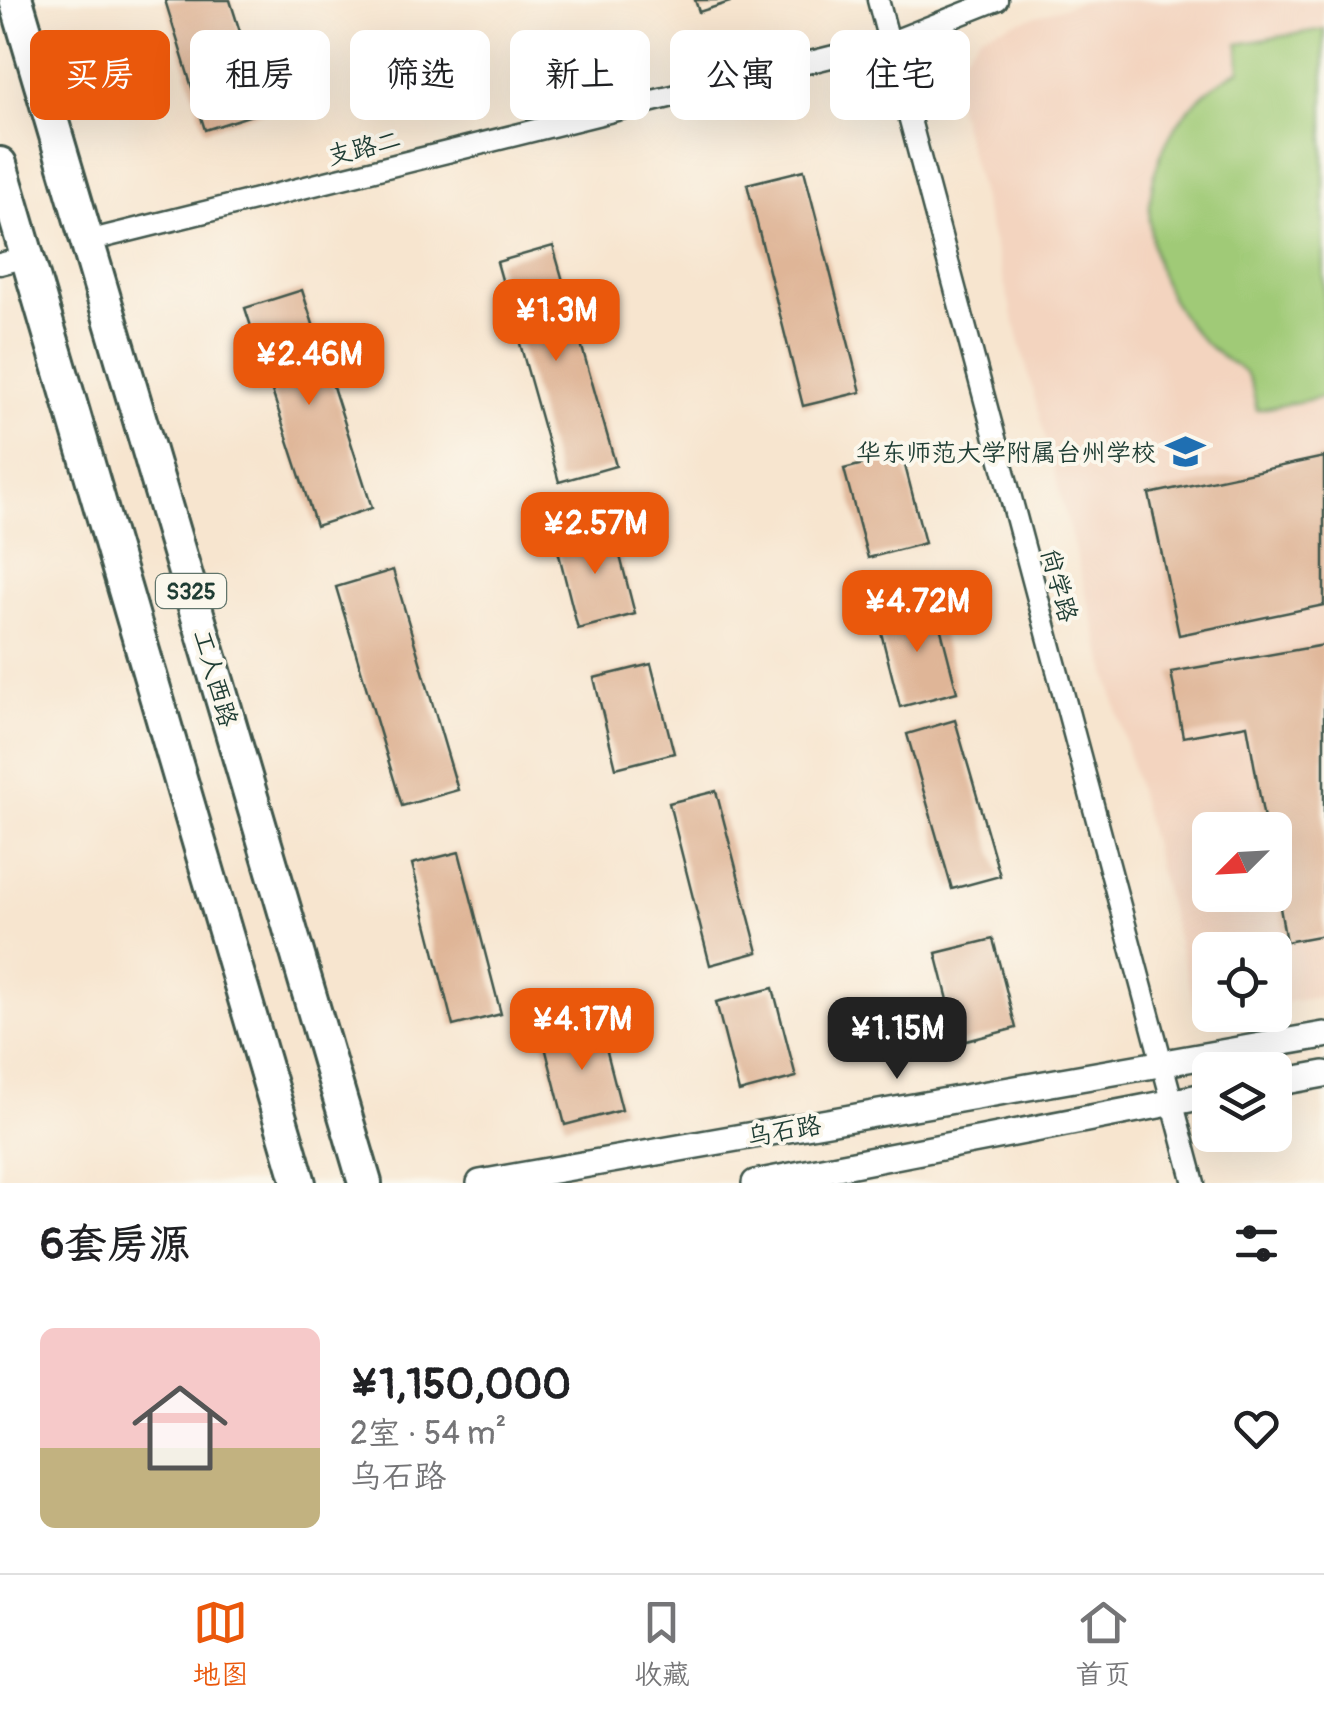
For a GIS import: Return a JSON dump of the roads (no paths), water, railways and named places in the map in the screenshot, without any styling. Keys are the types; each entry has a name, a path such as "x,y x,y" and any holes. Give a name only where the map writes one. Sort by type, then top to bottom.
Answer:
{"main road":[{"name":"工人西路","path":"16,0 365,1183"},
{"name":"S325","path":"0,164 14,260 300,1183"}],"street":[{"name":"尚学路","path":"878,0 887,30"},
{"name":"支路二","path":"921,30 997,0"},
{"name":"支路二","path":"88,241 830,57"},
{"name":"尚学路","path":"911,120 1194,1183"},
{"name":"乌石路","path":"480,1183 1324,1035"},
{"path":"1292,1080 1324,1074"},
{"name":"乌石路","path":"755,1183 1192,1098"}],"place":[{"name":"华东师范大学附属台州学校","path":"1186,452"}]}
